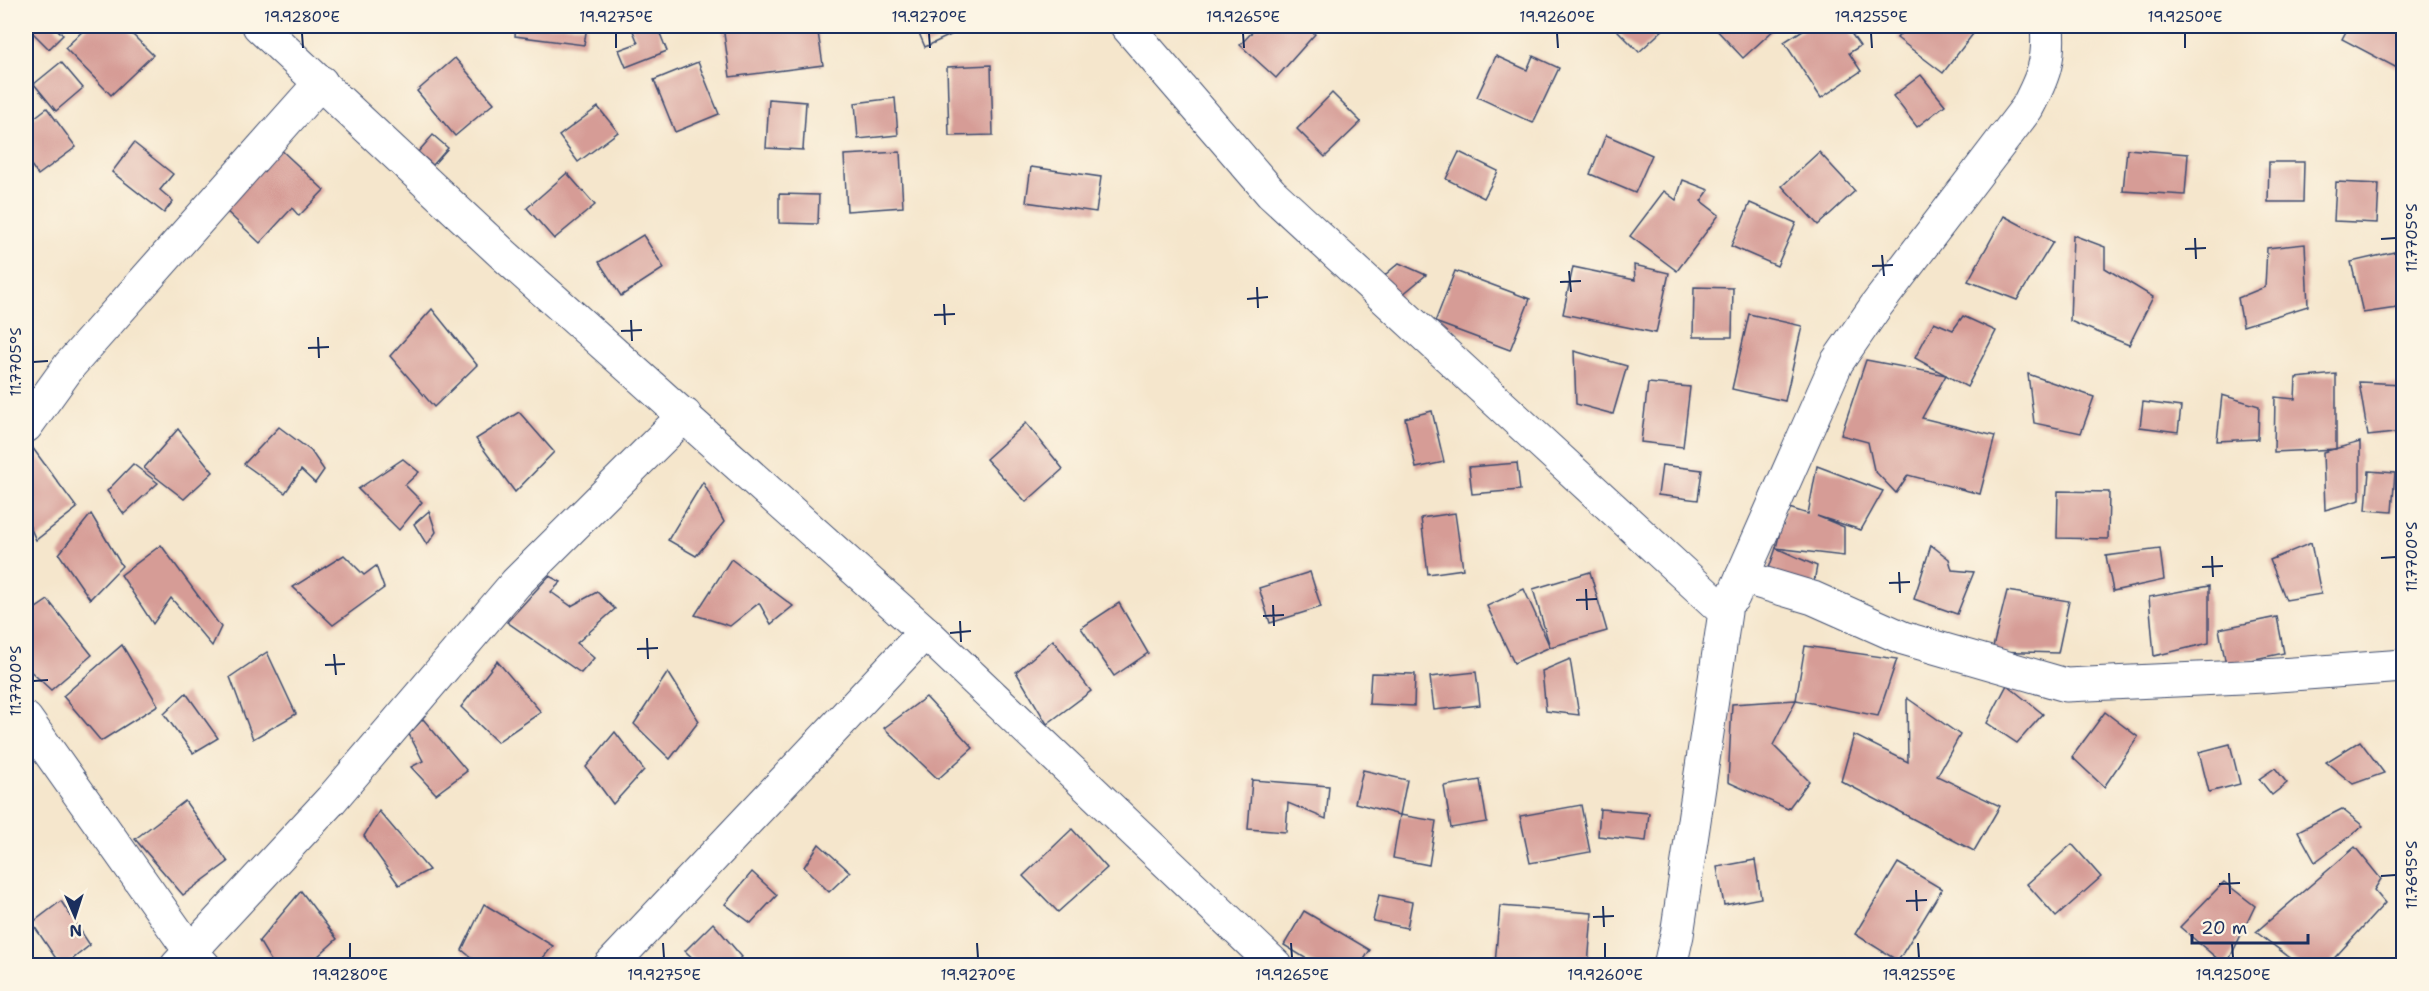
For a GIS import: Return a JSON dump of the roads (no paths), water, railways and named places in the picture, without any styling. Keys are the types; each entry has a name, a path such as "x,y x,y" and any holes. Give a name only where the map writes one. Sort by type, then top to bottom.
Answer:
{"street":[{"path":"259,26 504,255 925,632 1276,966"},
{"path":"1127,26 1271,193 1725,612"},
{"path":"1670,966 1677,935 1725,612 1837,362 1876,306 2027,108 2043,77 2048,42 2047,26"},
{"path":"26,426 70,365 321,82"},
{"path":"26,719 191,961 516,583 685,415"},
{"path":"1742,577 1813,598 1903,638 2066,685 2264,676 2403,666"},
{"path":"610,966 925,632"}]}
